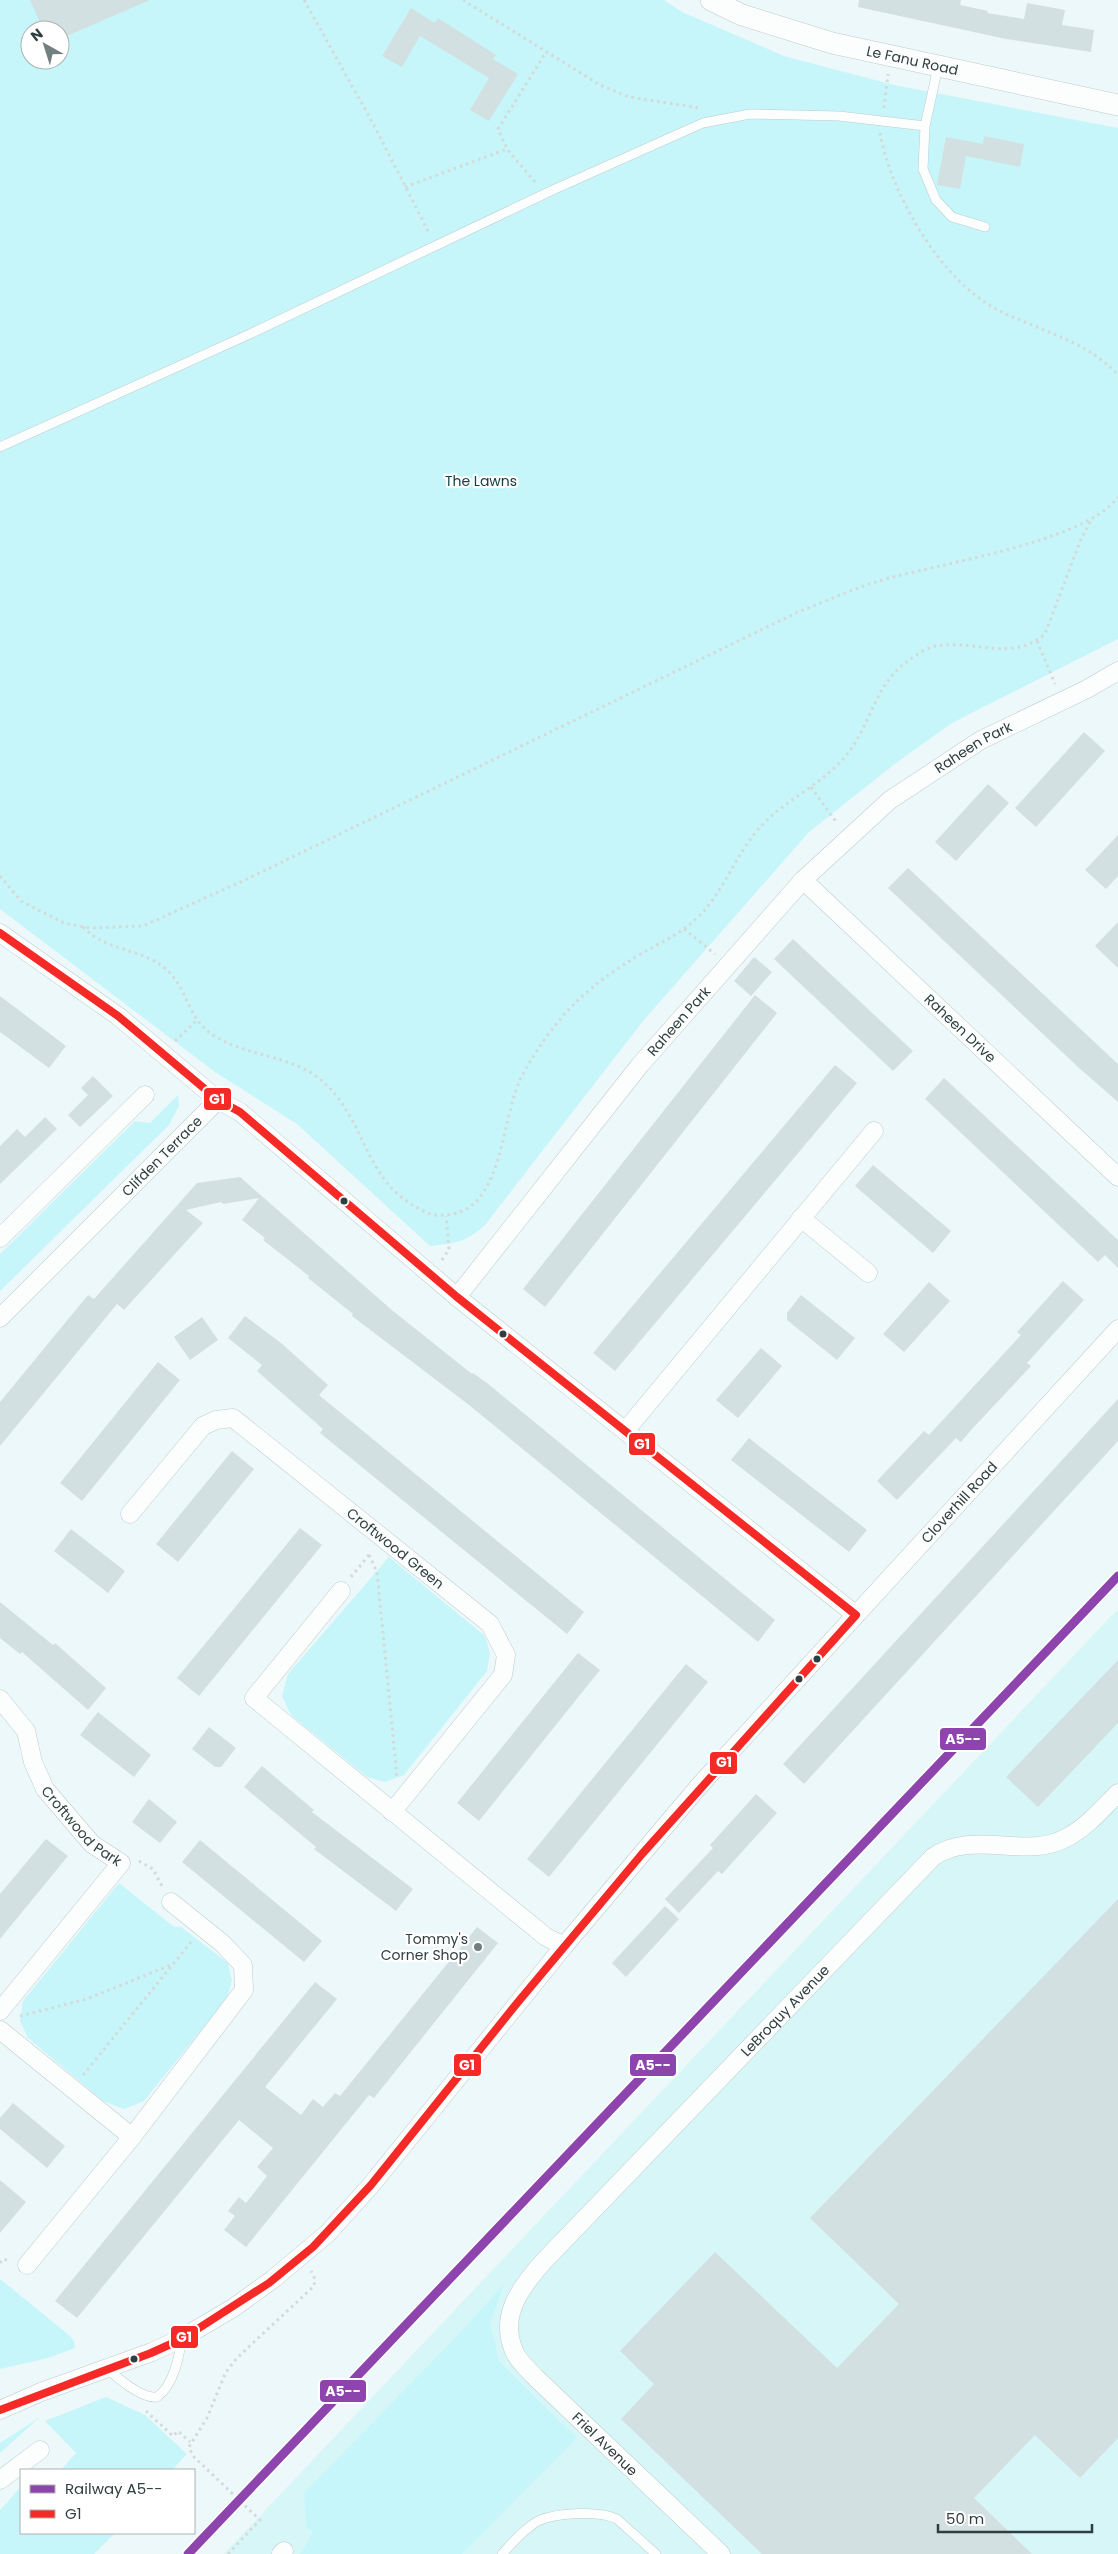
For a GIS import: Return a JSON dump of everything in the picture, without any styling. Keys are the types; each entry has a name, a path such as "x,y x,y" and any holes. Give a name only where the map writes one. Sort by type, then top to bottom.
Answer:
{"street":[{"name":"Le Fanu Road","path":"711,0 751,18 832,43 938,68 982,74 1118,105"},
{"name":"Raheen Park","path":"457,1297 640,1065 803,880 890,800 981,740 1062,701 1118,671"},
{"name":"Raheen Drive","path":"803,880 1118,1177"},
{"path":"0,933 118,1016 218,1100 240,1112 457,1297 856,1615"},
{"path":"0,1238 145,1095"},
{"name":"Clifden Terrace","path":"0,1318 218,1100"},
{"path":"626,1430 874,1131"},
{"path":"802,1218 868,1273"},
{"name":"Cloverhill Road","path":"0,2410 41,2392 152,2352 182,2338 233,2308 303,2255 328,2233 364,2194 564,1946 700,1785 1118,1329"},
{"name":"Croftwood Green","path":"130,1514 203,1426 216,1420 233,1418 383,1536 490,1624 506,1655 503,1675 392,1812"},
{"path":"341,1590 254,1698 546,1937 564,1946"},
{"name":"Croftwood Park","path":"0,1699 26,1731 34,1762 45,1789 92,1844 121,1863 0,2011"},
{"name":"LeBroquy Avenue","path":"508,2322 513,2303 523,2284 921,1867 941,1852 957,1846 978,1843 1041,1846 1066,1838 1091,1820 1118,1792"},
{"path":"27,2265 132,2137 244,1990 243,1965 203,1927 171,1902"},
{"path":"0,2030 132,2137"},
{"name":"Friel Avenue","path":"508,2322 516,2355 535,2377 721,2554"},
{"path":"0,2480 40,2450"}],"lane":[{"path":"938,68 925,126 923,169 936,200 952,217 985,227"},
{"path":"0,447 545,194 703,123 750,114 882,120 925,126"},
{"path":"106,2368 121,2382 144,2394 156,2397 170,2380 179,2356 182,2338"},
{"path":"502,2554 540,2521 576,2514 610,2516 617,2519 656,2554"}],"path":[{"path":"304,0 436,245"},
{"path":"463,0 600,85 629,97 722,112 732,117"},
{"path":"545,194 506,149 498,129 546,52"},
{"path":"890,56 880,132 884,156 922,233 945,268 970,291 995,309 1082,346 1105,361 1118,375"},
{"path":"405,187 506,149"},
{"path":"0,876 21,901 64,924 83,927 143,926 167,917 798,612 877,582 1060,533 1091,520 1112,506 1118,497"},
{"path":"83,927 90,934 110,946 149,959 167,970 182,989 196,1020 203,1029 220,1040 302,1067 324,1083 339,1098 383,1181 405,1202 429,1214 446,1216 464,1212 486,1190 495,1169 519,1081 543,1043 574,1003 605,978 644,952 673,938 697,918 717,895 748,842 764,823 811,787 846,756 863,733 876,699 892,673 930,647 958,644 1014,649 1034,644 1045,634 1081,539 1091,520"},
{"path":"1037,641 1062,701"},
{"path":"811,787 848,838"},
{"path":"684,929 728,965"},
{"path":"162,1054 196,1020"},
{"path":"432,1276 449,1249 446,1216"},
{"path":"341,1590 383,1536"},
{"path":"369,1555 377,1572 396,1777 409,1791"},
{"path":"121,1863 139,1860 153,1869 171,1902"},
{"path":"72,2089 203,1927"},
{"path":"17,2017 87,1998 173,1964"},
{"path":"228,2554 260,2520 193,2456 188,2447 203,2426 220,2383 237,2358 314,2286 315,2279 303,2255"},
{"path":"164,2428 173,2436 178,2431 190,2442"}],"shaded area":[{"path":"1118,1609 1118,2554 224,2554"}],"green space":[{"name":"The Lawns","path":"0,0 664,0 682,12 784,56 894,85 1118,128 1118,639 952,723 896,763 809,832 643,1021 485,1225 466,1239 454,1243 430,1246 297,1124 215,1072 0,909"},
{"path":"178,1095 179,1106 169,1125 0,1291 0,1254 135,1121 150,1123"},
{"path":"389,1557 485,1636 490,1653 487,1671 404,1775 385,1782 367,1777 291,1715 282,1696 288,1674"},
{"path":"119,1883 174,1927 181,1927 228,1963 232,1981 227,1998 144,2101 124,2109 103,2101 28,2038 20,2021 23,2001"},
{"path":"0,2279 69,2335 74,2341 75,2348 48,2358 0,2369"},
{"path":"504,2284 490,2323 499,2361 576,2437 574,2441 462,2554 300,2554 313,2533 306,2526 304,2493 458,2335"},
{"path":"106,2397 145,2415 187,2454 173,2469 62,2469 76,2453 45,2421"},
{"path":"40,2417 0,2453 0,2443"},
{"path":"20,2488 20,2534 114,2534 94,2554 0,2554 0,2510"}],"building":[{"path":"30,0 150,0 70,35 70,20 39,20"},
{"path":"859,0 961,0 960,5 988,11 987,13 1024,19 1027,3 1065,10 1062,25 1094,30 1091,52 1006,39 858,7"},
{"path":"411,8 435,23 438,18 496,55 493,59 518,74 489,121 470,110 489,78 420,36 402,67 382,56"},
{"path":"984,136 1024,144 1020,167 966,156 960,189 937,185 946,137 983,144"},
{"path":"1084,732 1105,751 1036,827 1015,808"},
{"path":"988,784 1009,803 956,861 935,842"},
{"path":"1118,835 1118,876 1106,889 1085,870"},
{"path":"908,868 1118,1064 1118,1102 1078,1067 888,888"},
{"path":"1118,922 1118,968 1095,946"},
{"path":"793,939 913,1051 893,1071 774,959"},
{"path":"754,957 772,972 751,996 734,981"},
{"path":"755,995 777,1013 545,1307 523,1289"},
{"path":"0,996 66,1046 49,1068 0,1032"},
{"path":"835,1065 857,1083 615,1371 593,1353"},
{"path":"93,1076 113,1096 80,1127 68,1115 88,1095 81,1088"},
{"path":"944,1078 1118,1240 1118,1268 1105,1255 1098,1262 925,1099"},
{"path":"45,1117 57,1129 0,1184 0,1146 17,1129 25,1137"},
{"path":"873,1165 951,1231 933,1253 855,1186"},
{"path":"240,1177 393,1311 472,1374 487,1383 775,1620 758,1642 469,1405 352,1316 353,1314 308,1278 309,1276 263,1240 265,1238 242,1220 259,1198 223,1204 221,1202 186,1210 203,1223 124,1310 117,1304 0,1446 0,1402 88,1295 94,1299 197,1183"},
{"path":"1063,1281 1084,1300 1027,1363 1031,1366 961,1442 956,1438 897,1500 877,1481 924,1431 929,1435 1021,1335 1017,1332"},
{"path":"929,1282 950,1301 904,1352 883,1334"},
{"path":"801,1295 855,1338 837,1360 787,1320 787,1313"},
{"path":"245,1316 281,1343 328,1385 319,1395 584,1612 567,1634 320,1433 323,1429 257,1371 262,1365 228,1338"},
{"path":"202,1317 218,1340 190,1360 174,1337"},
{"path":"761,1348 782,1366 738,1418 716,1400"},
{"path":"158,1362 180,1380 82,1501 60,1483"},
{"path":"1118,1399 1118,1441 804,1784 783,1764"},
{"path":"749,1438 867,1530 849,1552 731,1460"},
{"path":"232,1451 254,1469 178,1562 156,1544"},
{"path":"300,1528 322,1545 199,1696 177,1678"},
{"path":"71,1529 125,1571 108,1593 54,1551"},
{"path":"0,1602 53,1645 55,1643 106,1688 88,1710 22,1652 20,1654 0,1638"},
{"path":"578,1653 600,1670 479,1821 457,1803"},
{"path":"1118,1660 1118,1723 1038,1807 1006,1777"},
{"path":"686,1664 708,1682 549,1877 527,1859"},
{"path":"98,1712 151,1755 134,1777 80,1735"},
{"path":"209,1727 236,1748 221,1767 215,1767 192,1749"},
{"path":"262,1766 314,1810 312,1812 413,1889 396,1911 314,1849 316,1847 244,1787"},
{"path":"756,1794 777,1813 722,1874 718,1871 679,1913 665,1899 713,1848 710,1845"},
{"path":"149,1799 177,1822 160,1843 132,1822"},
{"path":"46,1839 68,1856 0,1939 0,1894"},
{"path":"200,1840 322,1941 304,1962 182,1862"},
{"path":"1118,1899 1118,2438 1080,2478 1035,2435 974,2498 1032,2554 762,2554 621,2419 654,2384 620,2351 715,2252 837,2368 899,2304 810,2218"},
{"path":"665,1906 679,1919 626,1977 612,1963"},
{"path":"477,1927 498,1943 374,2098 369,2095 246,2247 224,2230 235,2216 228,2211 239,2197 246,2203 267,2176 257,2167 273,2148 239,2120 77,2318 55,2301 315,1982 337,1999 265,2087 301,2115 313,2099 323,2107 335,2093 340,2096"},
{"path":"13,2103 65,2146 47,2168 0,2129 0,2118"},
{"path":"0,2180 26,2202 0,2233"}],"rail line":[{"name":"A5--","path":"188,2554 1118,1576"}],"transit line":[{"name":"G1","path":"0,933 118,1016 218,1100 240,1112 457,1297 856,1615"},
{"name":"G1","path":"0,2410 151,2353 182,2339 269,2283 313,2247 371,2185 518,2002 642,1854 856,1615"}],"place":[{"name":"Tommy's Corner Shop","path":"478,1947"}]}
